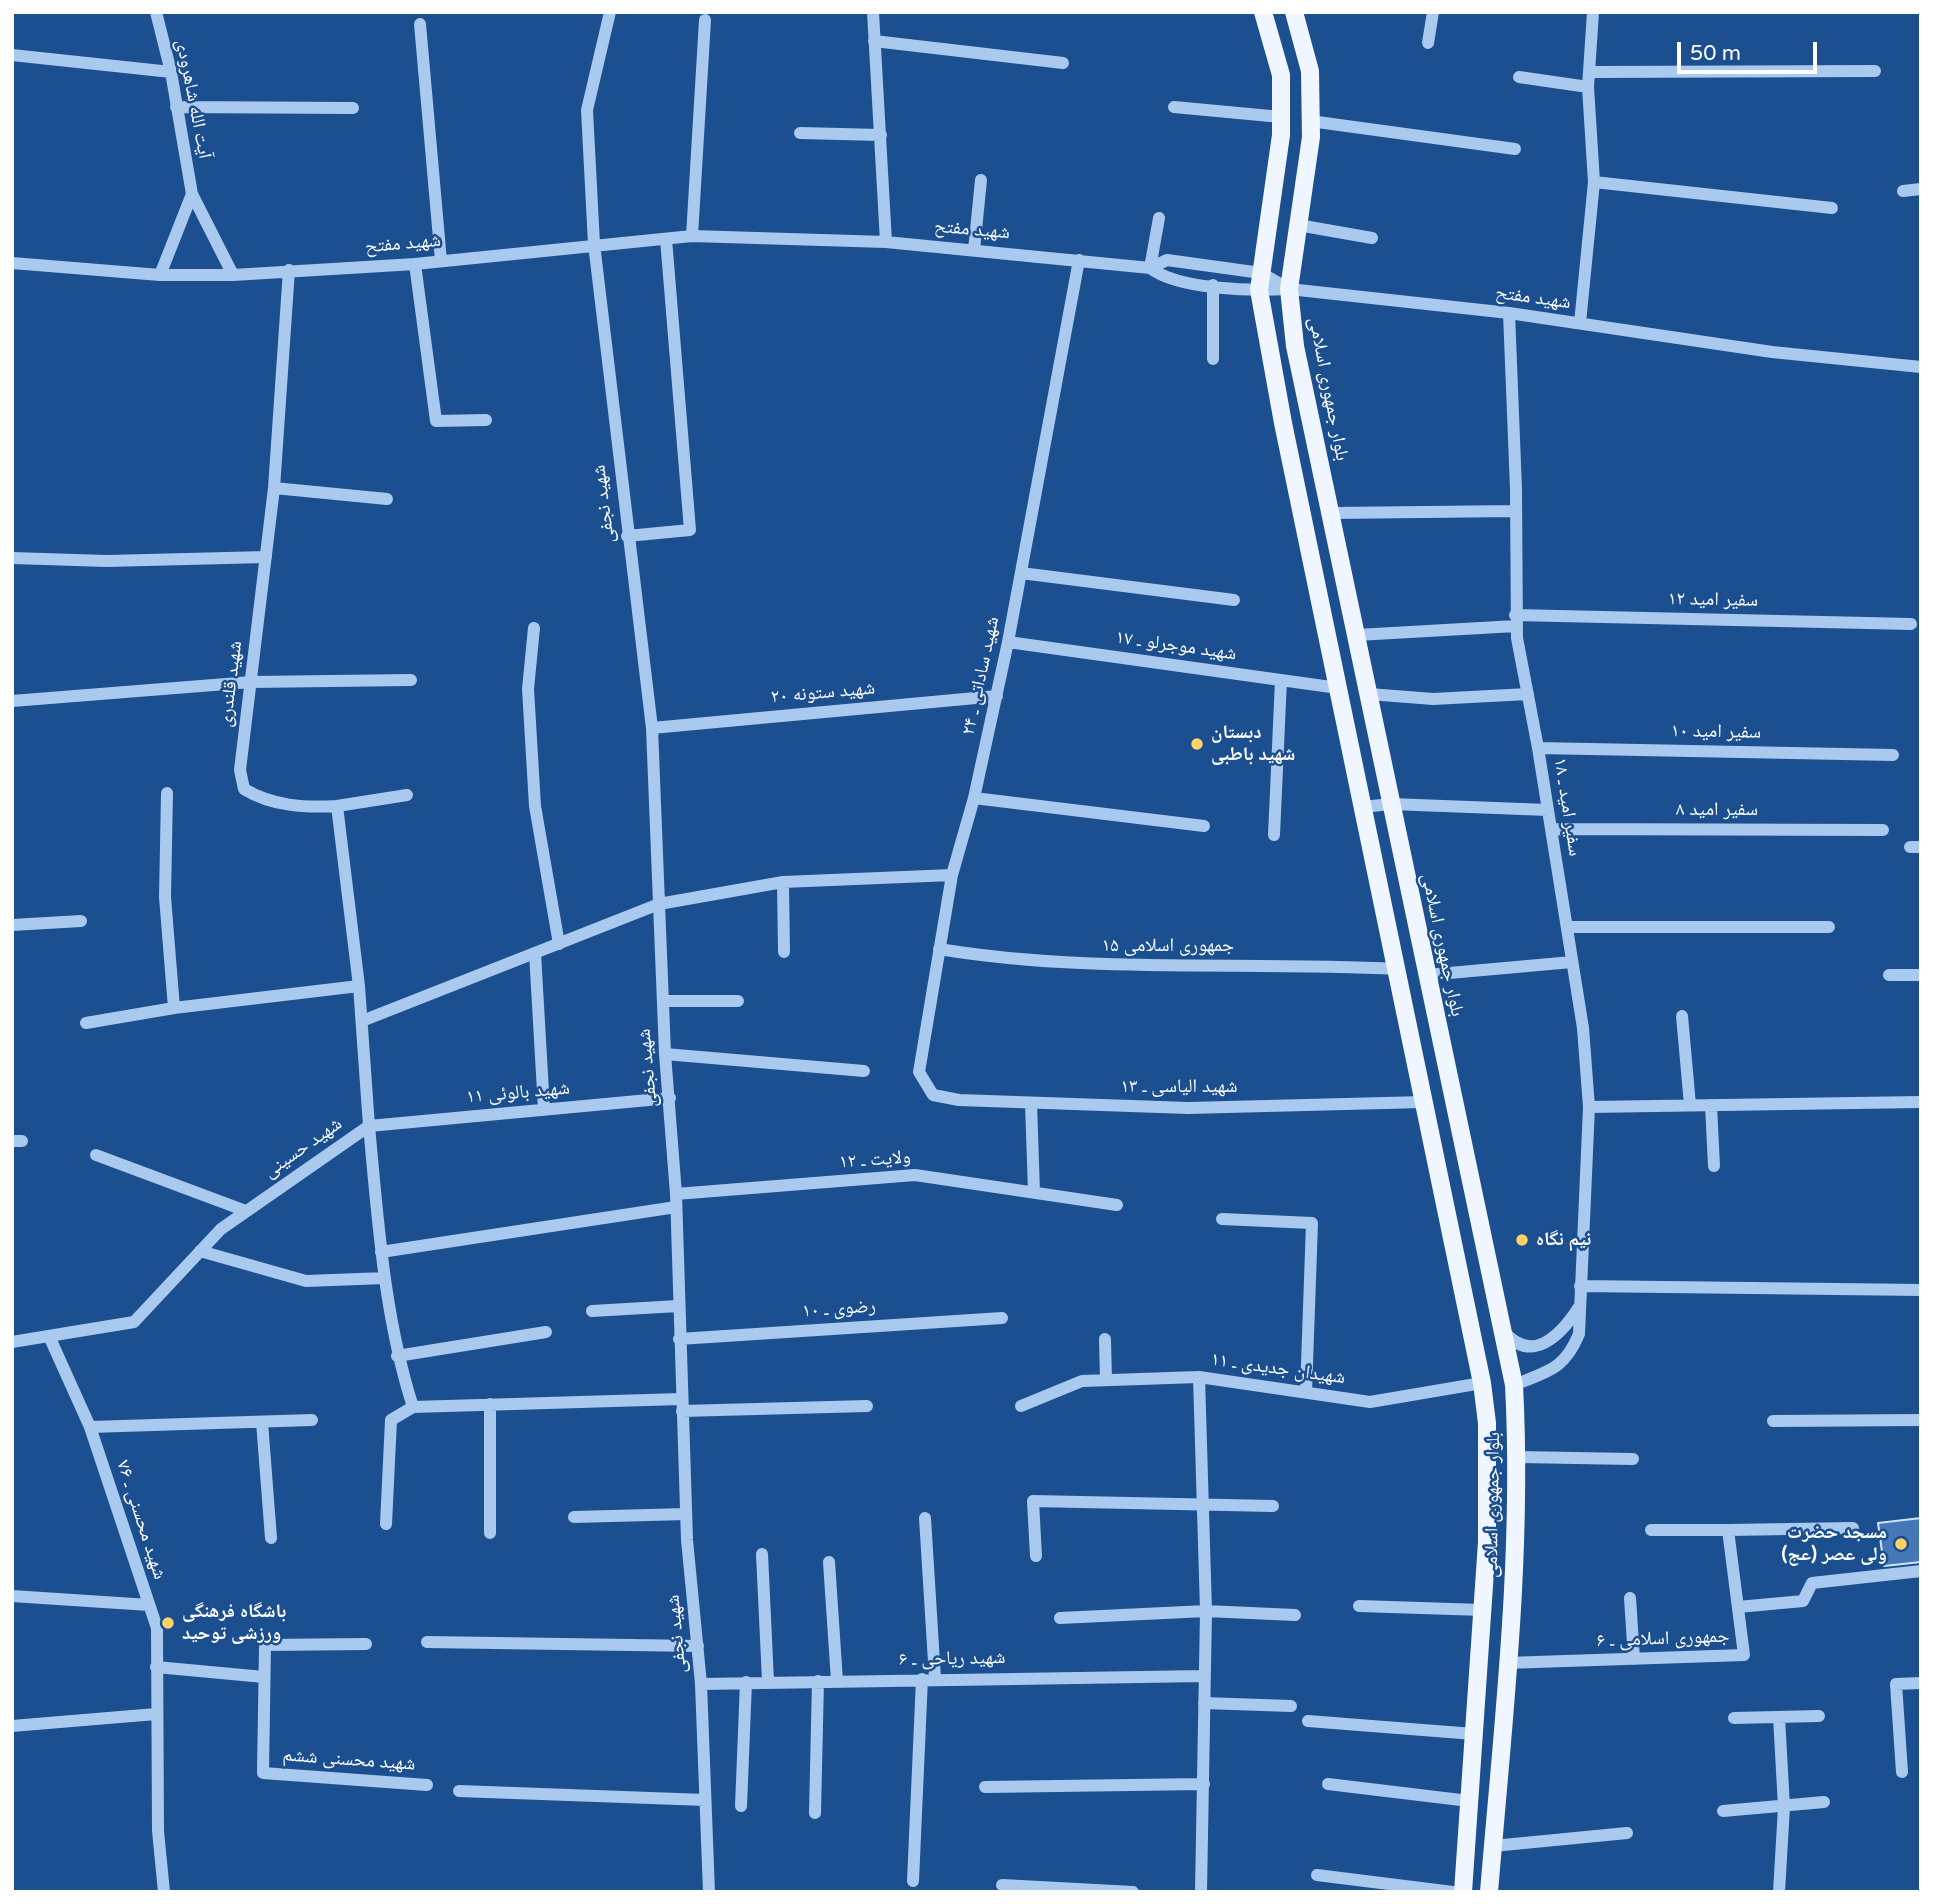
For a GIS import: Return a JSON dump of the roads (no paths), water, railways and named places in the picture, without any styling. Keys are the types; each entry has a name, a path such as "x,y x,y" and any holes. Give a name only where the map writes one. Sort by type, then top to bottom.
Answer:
{"main road":[{"name":"بلوار جمهوری اسلامی","path":"1263,12 1280,75 1281,117 1275,185 1260,282 1338,688 1482,1383 1488,1469 1483,1610 1463,1892"},
{"name":"بلوار جمهوری اسلامی","path":"1294,12 1310,71 1310,121 1289,289 1295,346 1514,1385 1518,1457 1489,1892"},
{"path":"1458,1260 1488,1257"}],"street":[{"name":"آیت الله شاهرودی","path":"156,12 171,72 192,194 233,275"},
{"name":"شهید نجفی","path":"610,12 587,110 594,244 652,728 664,1054 670,1098 676,1201 686,1514 701,1684 709,1892"},
{"path":"873,12 887,242"},
{"path":"1428,43 1433,12"},
{"path":"1580,323 1594,182 1588,87 1593,12"},
{"path":"692,236 705,20"},
{"path":"420,24 441,261"},
{"path":"874,41 1063,63"},
{"path":"12,55 171,72"},
{"path":"1590,72 1875,71"},
{"path":"1519,77 1588,87"},
{"path":"176,107 353,108"},
{"path":"1174,107 1281,117"},
{"path":"1310,121 1515,149"},
{"path":"800,132 880,135"},
{"path":"974,250 981,180"},
{"path":"1594,182 1832,208"},
{"path":"1903,191 1921,189"},
{"path":"160,275 192,194"},
{"path":"1150,268 1159,218"},
{"path":"1298,225 1371,238"},
{"name":"شهید مفتح","path":"12,262 160,275 233,275 415,264 692,236 887,242 1150,268 1162,278 1213,285 1260,282 1289,289 1509,313 1772,352 1921,367"},
{"path":"627,536 690,530 666,239"},
{"name":"شهید ساداتی ـ ۲۴","path":"933,1095 919,1072 939,948 952,875 974,798 1008,642 1079,260"},
{"path":"1150,268 1167,260 1260,282"},
{"path":"415,264 436,421 486,420"},
{"name":"شهید قلندری","path":"289,270 274,488 240,771 244,789 259,798 284,804 337,806"},
{"path":"1213,285 1213,359"},
{"name":"سفیر امید ـ ۱۸","path":"1509,313 1516,511 1516,621 1583,1028 1589,1107 1579,1334 1570,1357 1548,1371 1514,1385"},
{"path":"274,488 387,499"},
{"path":"1332,513 1516,511"},
{"path":"12,558 107,561 265,557"},
{"path":"1021,573 1234,600"},
{"name":"سفیر امید ۱۲","path":"1357,635 1436,631 1516,621 1911,624"},
{"path":"534,628 528,689 535,806 559,944"},
{"name":"شهید موجرلو ـ ۱۷","path":"1008,642 1338,688"},
{"path":"12,701 251,682 411,680"},
{"path":"1274,835 1281,680"},
{"path":"1369,694 1447,698 1528,694"},
{"name":"شهید ستونه ۲۰","path":"652,728 997,696"},
{"name":"سفیر امید ۱۰","path":"1538,748 1893,755"},
{"path":"167,793 165,897 174,1008"},
{"path":"407,795 337,806 362,1021 659,904 783,882 952,875"},
{"path":"974,798 1204,826"},
{"path":"1363,807 1391,804 1548,810"},
{"name":"سفیر امید ۸","path":"1551,829 1883,830"},
{"path":"783,882 785,952"},
{"path":"12,925 80,921"},
{"path":"1567,927 1829,926"},
{"name":"جمهوری اسلامی ۱۵","path":"939,948 999,958 1087,965 1207,967 1306,964 1397,969"},
{"path":"535,953 544,1109"},
{"path":"1427,975 1572,962"},
{"path":"1889,975 1921,975"},
{"path":"86,1023 174,1008 359,986"},
{"path":"663,1001 738,1000"},
{"path":"1682,1016 1690,1105"},
{"name":"شهید حسینی","path":"12,1342 134,1322 221,1229 369,1126 362,1021"},
{"path":"664,1054 864,1071"},
{"name":"شهید الیاسی ـ ۱۳","path":"933,1095 959,1100 1188,1108 1424,1102"},
{"name":"شهید بالوئی ۱۱","path":"369,1126 670,1098"},
{"path":"1589,1107 1921,1102"},
{"path":"1031,1103 1034,1192"},
{"path":"1711,1105 1714,1166"},
{"path":"369,1126 381,1252 397,1356 413,1407"},
{"path":"96,1155 246,1211"},
{"name":"ولایت ـ ۱۲","path":"381,1252 676,1201 915,1175 1117,1205"},
{"path":"1222,1219 1312,1223 1306,1392"},
{"path":"200,1251 306,1281 385,1278"},
{"path":"1580,1286 1921,1290"},
{"path":"593,1311 678,1306"},
{"path":"1501,1328 1516,1343 1533,1345 1549,1342 1563,1332 1579,1307"},
{"name":"رضوی ـ ۱۰","path":"679,1339 1002,1318"},
{"path":"397,1356 546,1332"},
{"name":"شهید محسنی ـ ۷۶","path":"49,1336 90,1427 157,1628 158,1831 164,1892"},
{"path":"1105,1339 1106,1380"},
{"path":"1021,1406 1082,1381 1199,1377"},
{"name":"شهیدان جدیدی ـ ۱۱","path":"1201,1892 1206,1611 1199,1377 1370,1402 1482,1383"},
{"path":"491,1404 491,1534"},
{"path":"386,1524 391,1420 413,1407 491,1404 867,1406"},
{"path":"90,1427 312,1420"},
{"path":"1773,1421 1921,1420"},
{"path":"262,1422 271,1538"},
{"path":"1518,1457 1633,1460"},
{"path":"1036,1556 1033,1501 1273,1506"},
{"path":"574,1517 686,1514"},
{"path":"914,1881 929,1678 925,1518"},
{"path":"1651,1530 1853,1528"},
{"name":"جمهوری اسلامی ـ ۶","path":"1506,1663 1744,1655 1728,1530"},
{"path":"762,1554 768,1681"},
{"path":"829,1562 837,1681"},
{"path":"1738,1606 1803,1601 1812,1583 1921,1572"},
{"path":"12,1596 149,1605"},
{"path":"1630,1598 1634,1659"},
{"path":"1359,1606 1483,1610"},
{"path":"1060,1618 1206,1611 1296,1615"},
{"path":"427,1642 698,1646"},
{"path":"156,1667 264,1677 265,1645 366,1644"},
{"name":"شهید ریاحی ـ ۶","path":"701,1684 929,1678 1203,1676"},
{"name":"شهید محسنی ششم","path":"264,1677 263,1773 427,1785"},
{"path":"815,1813 818,1681"},
{"path":"741,1806 746,1682"},
{"path":"1902,1772 1896,1684 1921,1683"},
{"path":"1204,1703 1291,1706"},
{"path":"12,1726 156,1714"},
{"path":"1734,1718 1819,1716"},
{"path":"1779,1717 1784,1807 1779,1892"},
{"path":"1308,1721 1474,1734"},
{"path":"985,1787 1204,1784"},
{"path":"1328,1784 1469,1801"},
{"path":"459,1791 705,1800"},
{"path":"1723,1811 1824,1802"},
{"path":"1493,1846 1627,1833"},
{"path":"1317,1875 1453,1892"},
{"path":"1002,1885 1133,1892"}],"place":[{"name":"دبستان شهید باطبی","path":"1197,744"},
{"name":"نیم نگاه","path":"1522,1240"},
{"name":"مسجد حضرت ولی عصر (عج)","path":"1901,1544"},
{"name":"باشگاه فرهنگی ورزشی توحید","path":"168,1623"}]}
